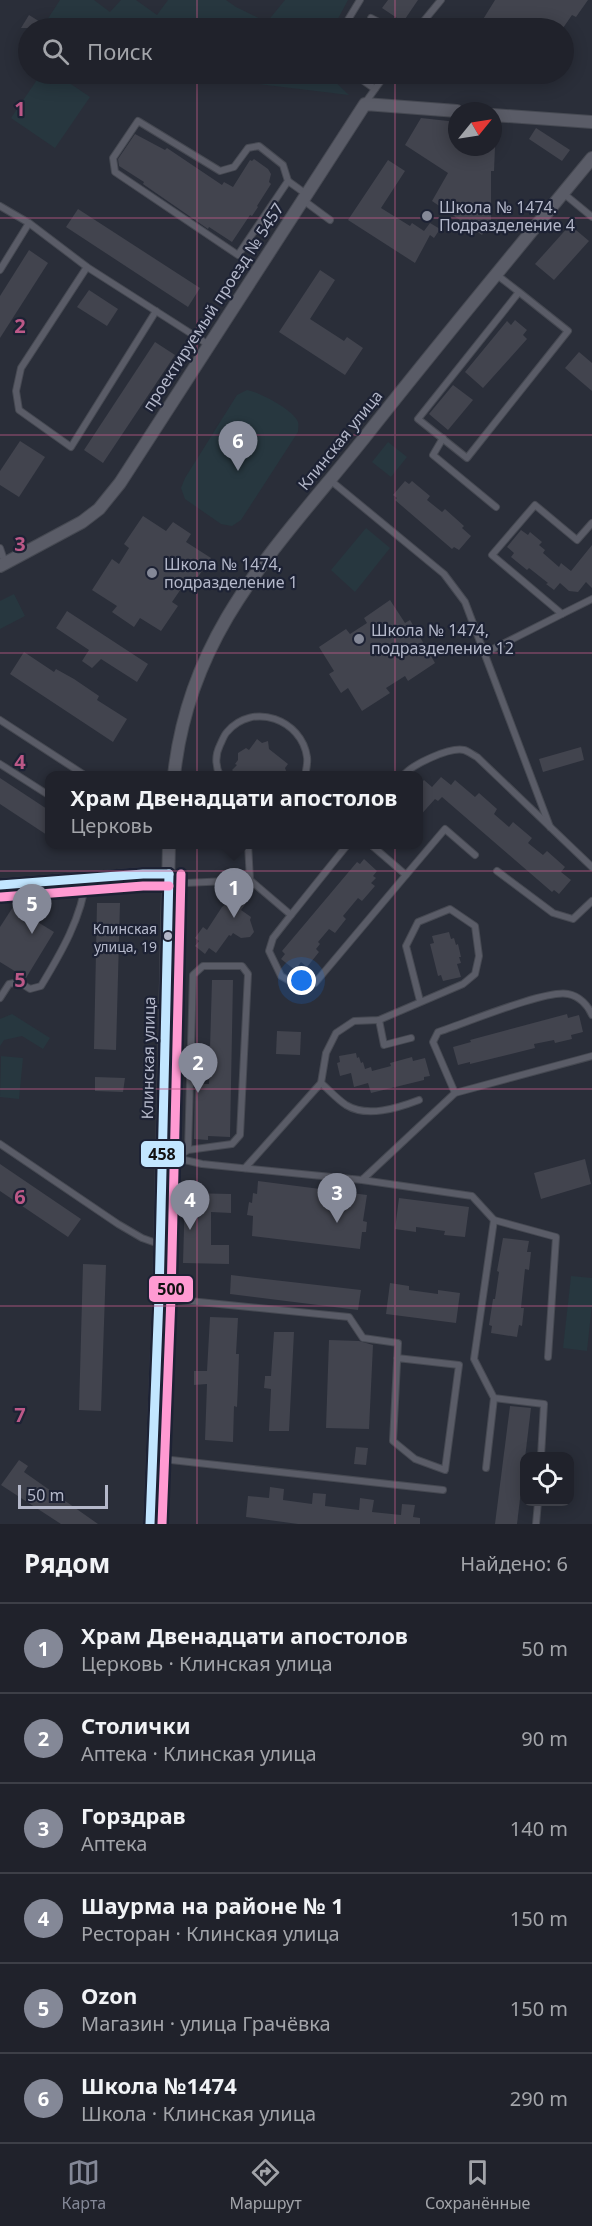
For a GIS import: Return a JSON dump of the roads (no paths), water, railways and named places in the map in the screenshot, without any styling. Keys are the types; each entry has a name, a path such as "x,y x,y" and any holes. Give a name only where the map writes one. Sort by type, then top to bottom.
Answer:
{"street":[{"path":"365,104 406,105 448,110"},
{"name":"проектируемый проезд № 5457","path":"2,564 82,522 99,510 120,483 365,104"},
{"path":"502,116 592,122"},
{"name":"Клинская улица","path":"175,771 186,712 199,671 214,637 235,602 330,480 592,158"},
{"name":"Клинская улица","path":"150,1524 159,1298 169,849"},
{"path":"0,885 168,874"}],"lane":[{"path":"349,18 360,0"},
{"path":"426,18 441,0"},
{"path":"368,84 375,89"},
{"path":"365,104 379,84"},
{"path":"288,181 238,255 115,172 113,158 138,121 220,171 234,167 248,147 260,146 283,165 288,181 330,220"},
{"path":"563,193 592,217"},
{"path":"0,206 29,223 87,267 209,345"},
{"path":"0,270 29,223"},
{"path":"87,267 21,368 16,391 19,410 71,447 156,311"},
{"path":"496,274 519,292 568,331 467,458 418,419 519,292"},
{"path":"443,438 434,455 496,507"},
{"path":"330,480 444,574 465,602 550,826"},
{"path":"561,614 492,555 535,504 577,540 592,523"},
{"path":"0,548 2,564"},
{"path":"485,653 592,599"},
{"path":"218,771 217,751 227,732 244,719 263,716 285,722 303,740 308,759 306,771"},
{"path":"0,720 78,771"},
{"path":"407,771 437,755 464,750 477,757 592,867"},
{"path":"0,764 45,793"},
{"path":"344,849 273,938 269,951 281,976 302,988 315,984 445,829 475,855"},
{"path":"248,849 250,880"},
{"path":"376,849 406,875"},
{"path":"497,871 553,913 573,919 592,901"},
{"path":"168,874 184,883 250,880 291,915"},
{"path":"0,998 9,984 19,982 30,989 41,986 64,947 85,893 86,879"},
{"path":"246,1168 321,1083 326,1053 336,1033 354,1021 379,1020 463,984 475,974 479,956 475,926 450,909 418,922 406,946 420,1001"},
{"path":"176,1158 188,1150 232,1144 240,1135 248,974 242,966 203,966 193,975 188,1150"},
{"path":"455,1093 433,1042 438,1032 547,995 569,994 588,1005 592,1015"},
{"path":"379,1020 384,1045 411,1038"},
{"path":"362,1180 455,1093 592,1056"},
{"path":"321,1083 347,1106 365,1111 398,1108 418,1100"},
{"path":"0,1143 118,1224 142,1238 160,1244"},
{"path":"162,1159 176,1158 202,1164 362,1180 472,1196 494,1220 556,1237 548,1357"},
{"path":"486,1468 494,1398 474,1359 494,1220"},
{"path":"159,1298 350,1317 363,1338 398,1343 397,1358 393,1442 415,1459 446,1470 459,1365 397,1358"},
{"path":"494,1398 544,1404 541,1452"},
{"path":"153,1458 443,1490"},
{"path":"536,1524 538,1506"}],"place":[{"name":"Школа № 1474. Подразделение 4","path":"427,216"},
{"name":"Школа №1474","path":"238,471"},
{"name":"Школа № 1474, подразделение 1","path":"152,573"},
{"name":"Школа № 1474, подразделение 12","path":"359,639"},
{"name":"Храм Двенадцати апостолов","path":"234,918"},
{"name":"Ozon","path":"32,934"},
{"name":"Клинская улица, 19","path":"168,936"},
{"name":"Столички","path":"198,1093"},
{"name":"Горздрав","path":"337,1223"},
{"name":"Шаурма на районе № 1","path":"190,1230"}]}
